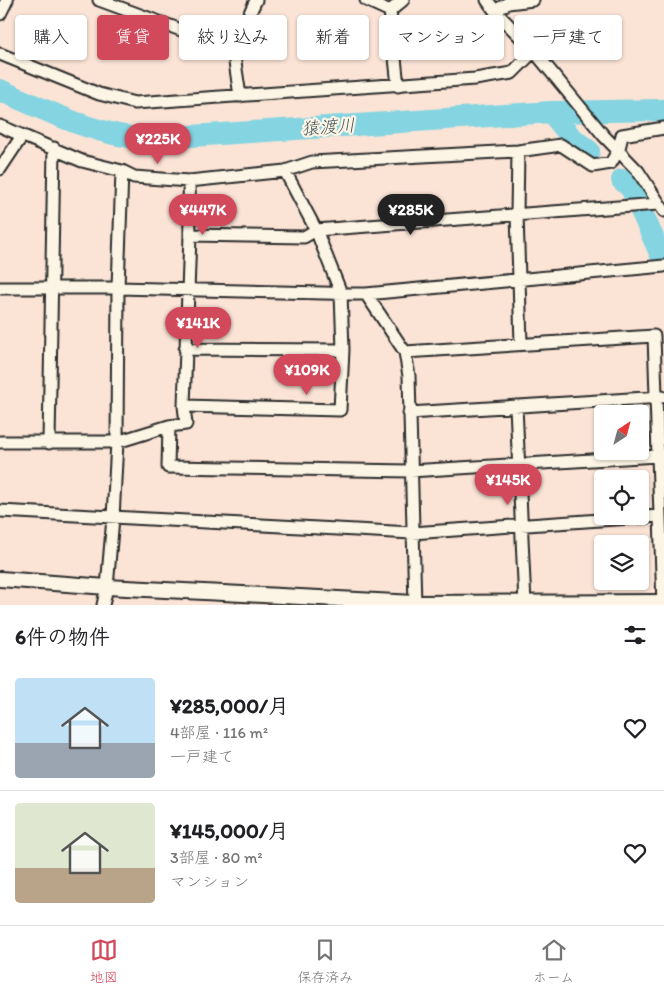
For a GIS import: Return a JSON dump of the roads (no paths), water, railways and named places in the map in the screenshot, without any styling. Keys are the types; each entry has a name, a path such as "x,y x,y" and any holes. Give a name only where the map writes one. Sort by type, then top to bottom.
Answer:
{"street":[{"path":"0,14 7,0"},
{"path":"99,0 179,29"},
{"path":"249,15 256,0"},
{"path":"366,0 390,11"},
{"path":"390,11 403,0"},
{"path":"487,0 514,30"},
{"path":"495,11 508,3 533,0"},
{"path":"390,11 398,86"},
{"path":"0,54 99,94 135,103 398,86 475,79 512,73 525,60"},
{"path":"235,60 240,96"},
{"path":"541,60 604,136 638,171 661,208"},
{"path":"0,126 82,161 122,171 134,177 189,181 285,171 312,162 518,151 561,145 593,166 611,163 622,135 664,128"},
{"path":"0,169 22,136"},
{"path":"49,444 54,148"},
{"path":"518,151 517,214 522,344"},
{"path":"103,605 107,588 117,442 118,288 122,171"},
{"path":"184,406 340,410 341,293 316,230 285,171"},
{"path":"0,442 49,444 117,442 168,426 186,424 184,406 190,235 189,181"},
{"path":"190,235 304,237 316,230 638,206 661,208"},
{"path":"0,288 118,288 366,294 520,278 662,267"},
{"path":"366,294 405,352 409,376 415,604"},
{"path":"0,579 107,588 415,604 664,603 659,516 659,336 405,352"},
{"path":"185,349 342,350"},
{"path":"409,413 660,398"},
{"path":"516,406 525,604"},
{"path":"168,426 168,467 410,471 658,456"},
{"path":"0,511 412,533 659,516"}],"waterway":[{"name":"猿渡川","path":"0,90 71,121 108,133 146,139 551,112 664,110"},
{"path":"551,112 571,137 589,151"},
{"path":"622,180 631,188 664,262"}]}
